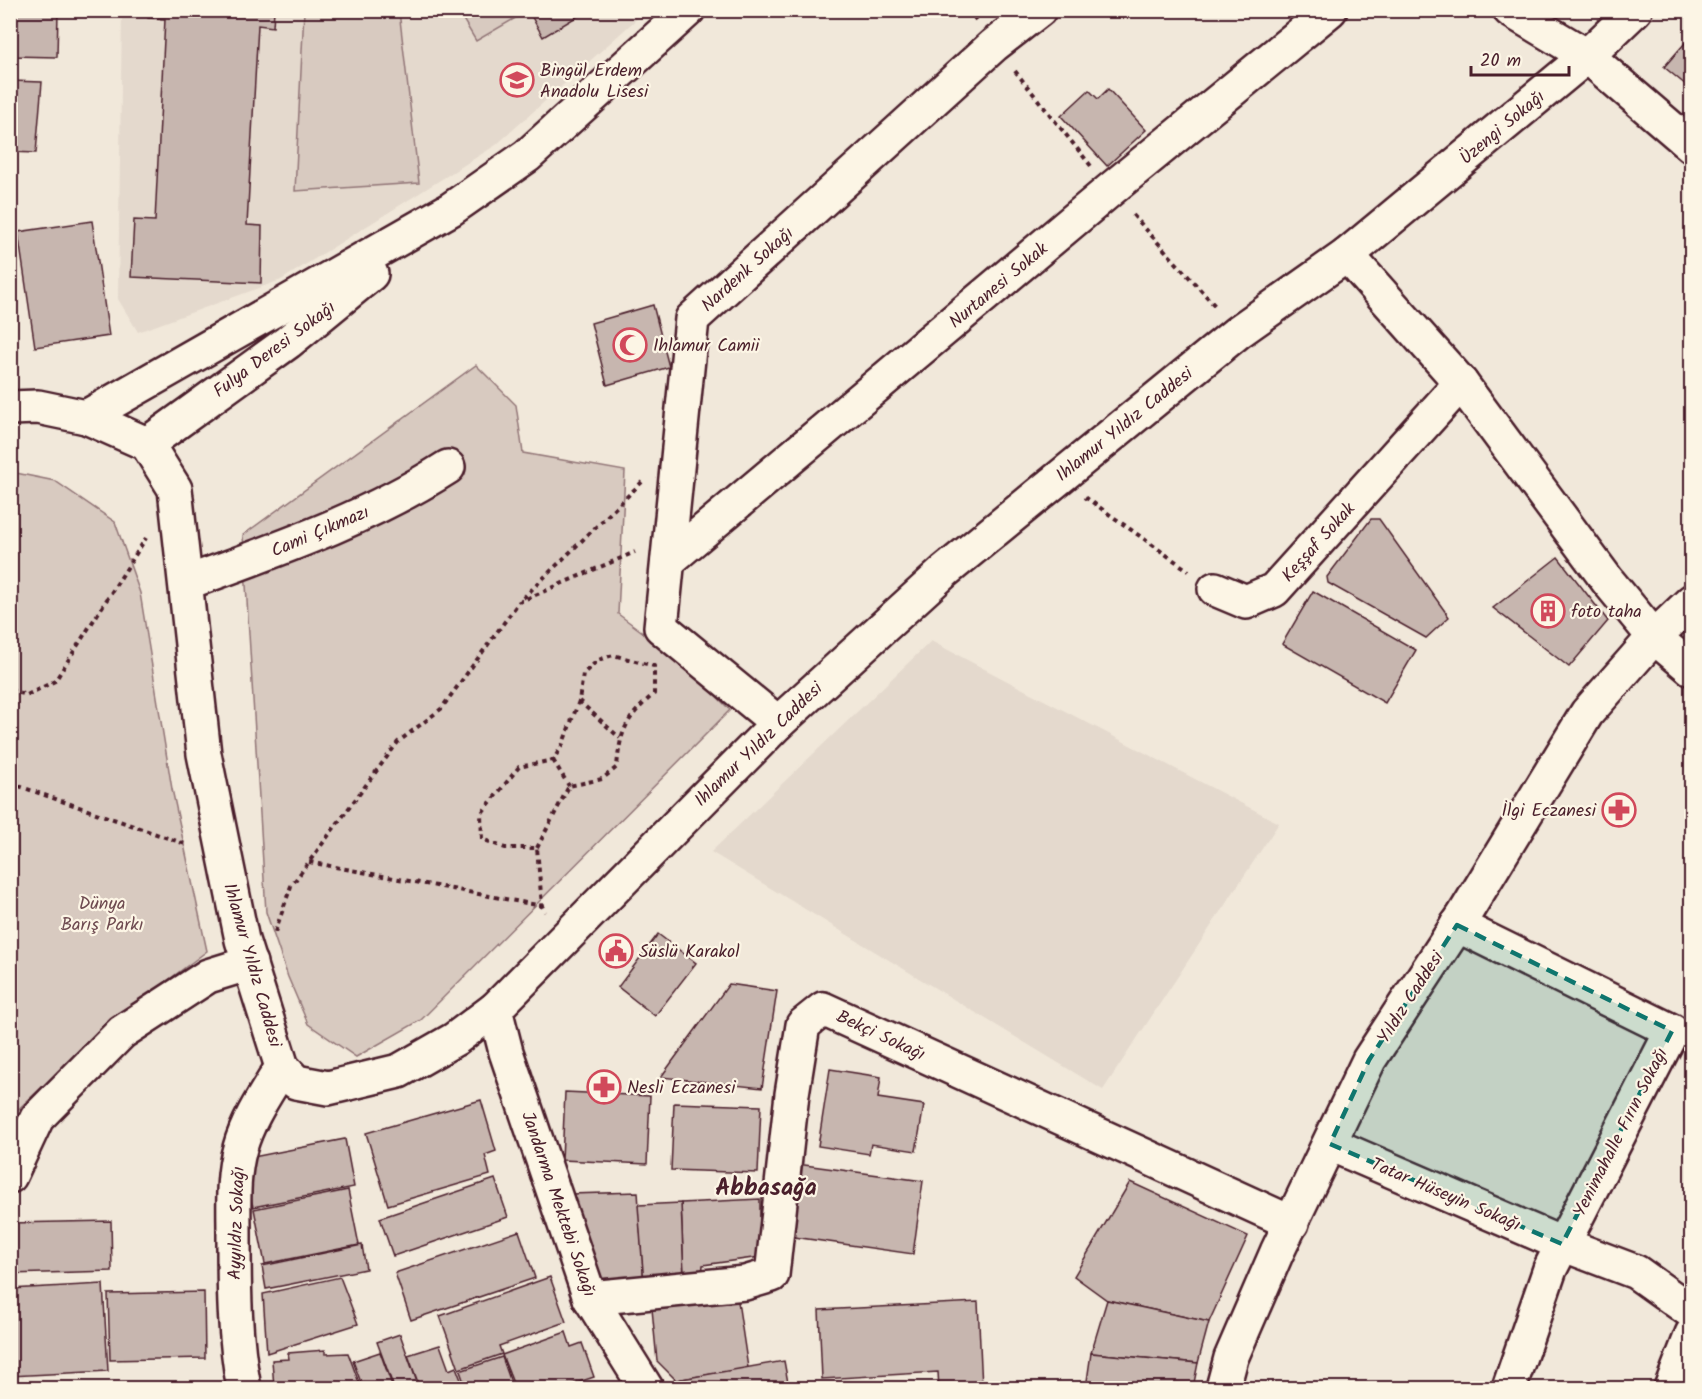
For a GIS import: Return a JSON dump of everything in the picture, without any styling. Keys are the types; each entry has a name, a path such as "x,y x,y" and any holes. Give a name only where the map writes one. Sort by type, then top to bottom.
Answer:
{"street":[{"name":"Fulya Deresi Sokağı","path":"147,444 288,342 451,209 527,156 688,10"},
{"name":"Nardenk Sokağı","path":"778,723 662,627 692,319 994,45 1039,10"},
{"name":"Nurtanesi Sokak","path":"669,549 1330,10"},
{"path":"1510,10 1587,56 1692,146"},
{"name":"Üzengi Sokağı","path":"1347,255 1587,56 1635,10"},
{"name":"Fulya Deresi Sokağı","path":"86,417 451,209"},
{"path":"1347,255 1461,383 1607,580 1654,637 1692,669"},
{"name":"Ihlamur Yıldız Caddesi","path":"147,444 175,489 204,754 224,857 246,952 267,1026 282,1067 296,1082 328,1088 399,1071 455,1039 495,1009 778,723 945,571 1057,477 1238,332 1347,255"},
{"name":"Keşşaf Sokak","path":"1215,589 1246,602 1274,590 1461,383"},
{"path":"10,408 38,407 86,417 147,444"},
{"name":"Cami Çıkmazı","path":"186,583 311,537 409,493 448,467"},
{"name":"Yıldız Caddesi","path":"1223,1389 1231,1358 1369,1060 1457,925 1587,713 1654,637 1692,601"},
{"name":"Yenimahalle Fırın Sokağı","path":"1457,925 1672,1031 1550,1269 1509,1389"},
{"path":"10,1176 37,1118 122,1032 246,952"},
{"name":"Jandarma Mektebi Sokağı","path":"495,1009 506,1053 590,1298 636,1387"},
{"name":"Bekçi Sokağı","path":"590,1298 745,1283 772,1275 792,1094 803,1025 823,1009 1292,1223"},
{"name":"Ayyıldız Sokağı","path":"244,1389 237,1354 234,1300 234,1171 241,1145 255,1113 282,1067"},
{"name":"Tatar Hüseyin Sokağı","path":"1330,1144 1562,1244 1636,1272 1692,1312"},
{"path":"1671,1389 1692,1334"}],"path":[{"path":"246,952 275,932 291,886 398,742 441,709 519,602 680,446"},
{"path":"1057,477 1215,589"},
{"path":"10,690 27,695 55,681 108,601 175,489"},
{"path":"519,602 669,549"},
{"path":"537,848 505,848 482,839 480,814 519,767 553,760 562,746 579,701 584,674 598,660 613,655 654,666 654,694 636,710 620,738 617,767 602,779 569,786"},
{"path":"579,701 620,738"},
{"path":"553,760 569,786"},
{"path":"10,783 224,857"},
{"path":"559,942 542,906 537,848 569,786"},
{"path":"309,862 542,906"}],"highlighted area":[{"path":"1457,925 1672,1031 1562,1244 1330,1144 1369,1060"}],"shaded area":[{"path":"637,10 640,16 496,145 281,280 138,332 118,299 122,11"},
{"path":"931,641 1279,823 1103,1090 711,852"}],"green space":[{"path":"304,11 399,11 419,183 295,191"},
{"path":"458,11 516,11 519,16 476,41"},
{"path":"476,365 516,405 523,453 625,471 618,614 682,661 730,710 421,1020 356,1057 308,1024 288,977 266,912 243,535"},
{"name":"Dünya Barış Parkı","path":"11,472 55,481 115,522 140,593 172,789 207,951 107,1026 11,1116"}],"building":[{"path":"10,10 58,11 57,57 10,56"},
{"path":"149,10 274,10 273,27 258,25 247,225 262,226 261,283 131,277 134,220 155,221 165,19 148,18"},
{"path":"528,10 588,10 543,37"},
{"path":"1692,35 1692,90 1664,67"},
{"path":"10,81 42,82 36,153 10,152"},
{"path":"1108,89 1146,130 1107,166 1061,116 1089,90 1098,99"},
{"path":"92,221 109,336 35,347 18,232"},
{"name":"Ihlamur Camii","path":"653,305 669,367 607,385 591,323"},
{"path":"1371,519 1379,519 1449,617 1426,638 1328,583 1327,577"},
{"name":"foto taha","path":"1558,557 1608,621 1569,667 1493,608"},
{"path":"1313,591 1416,650 1385,703 1282,644"},
{"path":"658,934 696,963 655,1016 618,987"},
{"path":"729,984 777,991 762,1088 661,1077"},
{"path":"830,1069 881,1077 878,1098 924,1105 916,1151 871,1144 869,1154 818,1146"},
{"path":"565,1092 650,1096 647,1164 562,1160"},
{"path":"481,1100 496,1151 485,1155 490,1175 388,1205 366,1133"},
{"path":"674,1103 761,1106 758,1173 671,1170"},
{"path":"345,1139 354,1187 253,1207 243,1159"},
{"path":"797,1164 923,1181 913,1254 787,1236"},
{"path":"495,1179 508,1217 393,1256 380,1218"},
{"path":"1130,1182 1248,1236 1209,1322 1107,1300 1074,1276"},
{"path":"348,1190 359,1245 265,1264 254,1209"},
{"path":"638,1192 644,1284 600,1287 570,1194"},
{"path":"760,1199 760,1257 703,1265 702,1276 684,1279 681,1203"},
{"path":"681,1203 684,1279 644,1284 638,1205"},
{"path":"111,1221 112,1271 10,1274 10,1223"},
{"path":"519,1231 535,1278 411,1320 395,1273"},
{"path":"362,1245 366,1269 266,1289 262,1266"},
{"path":"340,1277 358,1324 267,1353 263,1294"},
{"path":"550,1277 566,1322 499,1346 502,1354 459,1369 440,1316"},
{"path":"103,1284 108,1371 10,1376 10,1289"},
{"path":"204,1292 205,1358 110,1360 108,1294"},
{"path":"737,1295 748,1368 676,1380 657,1361 652,1309"},
{"path":"1107,1300 1209,1322 1198,1363 1091,1353"},
{"path":"978,1302 982,1388 939,1388 938,1372 822,1379 819,1310"},
{"path":"566,1332 571,1347 582,1343 594,1377 561,1388 515,1388 502,1355"},
{"path":"400,1334 419,1388 394,1388 377,1342"},
{"path":"440,1345 449,1370 456,1367 464,1388 420,1388 408,1355"},
{"path":"325,1350 325,1354 348,1353 361,1388 274,1388 272,1360 289,1359 288,1353"},
{"path":"380,1352 393,1388 363,1388 353,1361"},
{"path":"1091,1353 1198,1363 1193,1388 1086,1388"},
{"path":"502,1357 513,1388 466,1388 460,1371"},
{"path":"784,1361 789,1388 680,1388 676,1380"},
{"path":"190,1385 190,1388 149,1388 149,1386"}],"place":[{"name":"Bingül Erdem Anadolu Lisesi","path":"517,80"},
{"name":"Ihlamur Camii","path":"630,345"},
{"name":"foto taha","path":"1548,611"},
{"name":"İlgi Eczanesi","path":"1619,810"},
{"name":"Süslü Karakol","path":"616,951"},
{"name":"Nesli Eczanesi","path":"604,1087"}],"district":[{"name":"Abbasağa","path":"766,1187"}]}
